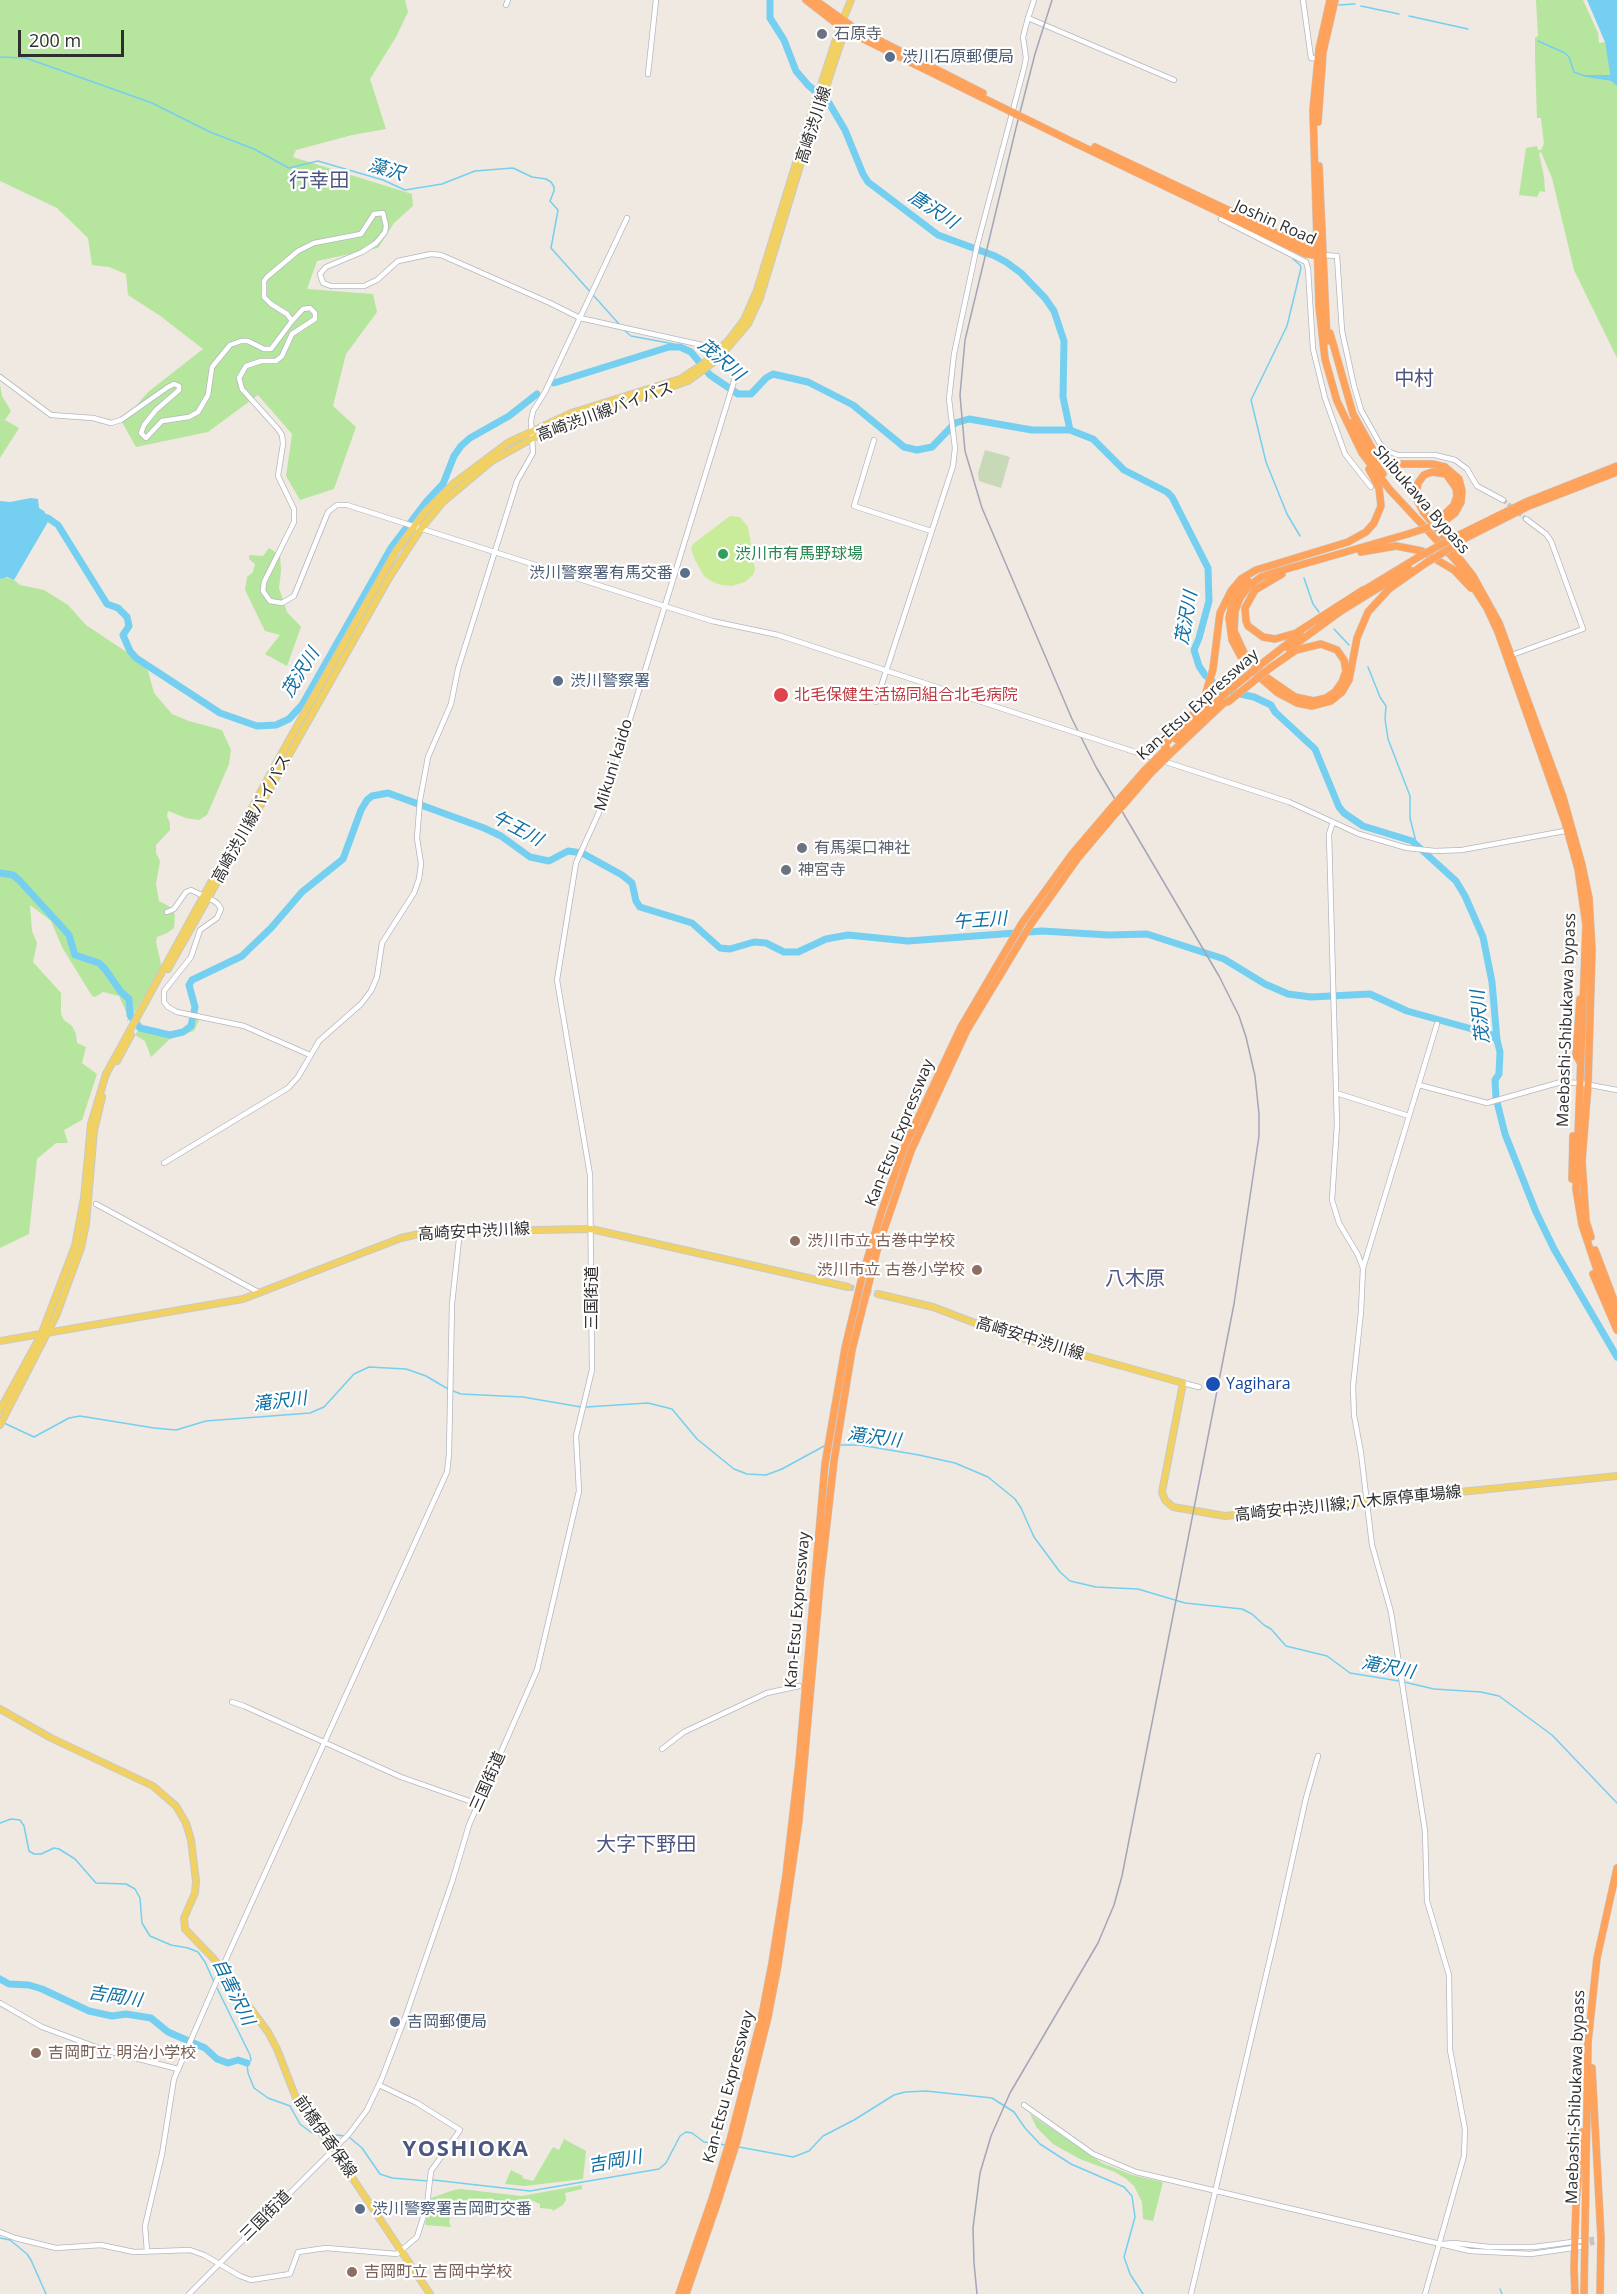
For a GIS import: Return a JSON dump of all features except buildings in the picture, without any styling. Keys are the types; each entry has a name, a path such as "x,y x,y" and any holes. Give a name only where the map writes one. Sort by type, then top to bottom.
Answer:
{"highway":[{"name":"Joshin Road","path":"807,0 843,26 1078,142 1248,230 1306,254 1319,255"},
{"name":"Joshin Road","path":"815,0 843,26"},
{"name":"Shibukawa Bypass","path":"1330,0 1313,110 1320,324 1325,359 1337,400 1350,432 1380,478 1458,563 1472,583 1509,656"},
{"name":"Shibukawa Bypass","path":"1320,59 1335,0"},
{"name":"Joshin Road","path":"1078,142 1240,214 1319,255"},
{"name":"Shibukawa Bypass","path":"1319,255 1326,334 1332,368 1338,391 1353,426 1383,474 1464,563 1493,610 1509,656"},
{"path":"1267,665 1296,650 1321,644 1332,647 1341,655 1346,665 1339,687 1326,698 1308,701 1294,697 1274,684 1251,662 1236,637 1233,624 1234,611 1249,586 1268,574 1333,557 1441,521 1455,513 1461,502 1462,491 1459,479 1450,470 1438,465 1392,463 1377,454 1368,443 1353,414 1346,392 1331,340 1324,292"},
{"path":"1168,748 1205,696 1214,663 1220,613 1236,585 1256,570 1348,542 1366,532 1374,523 1381,506 1378,488 1350,432"},
{"name":"Kan-Etsu Expressway","path":"1267,665 1341,611 1457,540 1550,492 1617,466"},
{"path":"1441,521 1452,509 1457,492 1455,483 1449,476 1437,471 1428,473 1420,479 1416,488 1416,498 1424,513 1464,563"},
{"name":"Kan-Etsu Expressway","path":"1457,540 1552,496 1617,472"},
{"path":"1332,547 1354,545 1407,532"},
{"path":"1333,557 1386,547 1404,547 1422,551 1446,564 1460,575 1492,620"},
{"path":"1298,556 1259,574 1246,583 1233,600 1228,625 1238,653 1262,681 1291,701 1312,706 1331,701 1342,692 1349,680 1357,638 1368,612 1389,588 1424,559"},
{"name":"Kan-Etsu Expressway","path":"767,2006 793,1819 828,1438 854,1307 871,1245 892,1181 917,1117 947,1053 1013,944 1031,924 1114,810 1146,771 1168,748 1312,625 1363,590 1424,559"},
{"path":"1301,566 1268,581 1251,596 1245,608 1246,621 1257,634 1269,639 1289,636 1363,590"},
{"name":"Maebashi-Shibukawa bypass","path":"1509,656 1570,830 1589,898 1592,950 1588,1084 1582,1161 1583,1221 1617,1308"},
{"name":"Kan-Etsu Expressway","path":"1168,748 1202,723 1225,700"},
{"name":"Kan-Etsu Expressway","path":"686,2294 734,2140 786,1922 799,1820 820,1584 837,1435 861,1310 878,1247 899,1183 924,1120 1022,923 1072,854 1114,810"},
{"name":"Maebashi-Shibukawa bypass","path":"1570,830 1583,897 1586,950 1576,1189 1599,1276 1617,1318"},
{"path":"1583,1221 1617,1297"},
{"path":"1583,1221 1594,1276 1617,1330"},
{"name":"Maebashi-Shibukawa bypass","path":"1584,2294 1590,2020 1597,1958 1617,1868"},
{"path":"1590,2020 1600,2294"},
{"path":"1575,2294 1584,2066 1588,2053"},
{"name":"Kan-Etsu Expressway","path":"679,2294 728,2161"}],"main road":[{"path":"843,26 851,0"},
{"name":"高崎渋川線","path":"758,297 843,26"},
{"name":"高崎渋川線バイパス","path":"206,897 410,527 470,470 509,442 671,388 703,368 721,353 748,324 758,297"},
{"name":"高崎渋川線バイパス","path":"0,1425 2,1413 44,1334 66,1275 78,1233 90,1124 102,1082 120,1047 361,625 420,530 443,502 475,474 532,434"},
{"name":"高崎安中渋川線","path":"0,1341 243,1299 408,1236 428,1232 591,1229 848,1287"},
{"name":"高崎安中渋川線","path":"878,1294 933,1307 996,1331 1184,1383"},
{"name":"高崎安中渋川線;八木原停車場線","path":"1184,1383 1162,1492 1168,1504 1173,1507 1225,1516 1617,1476"},
{"name":"前橋伊香保線","path":"0,1709 51,1738 153,1786 176,1806 186,1823 191,1840 196,1881 195,1893 183,1925 188,1934 207,1951 268,2032 296,2098 326,2137 430,2294"}],"street":[{"path":"648,74 656,0"},
{"path":"876,702 953,466 955,448 949,389 959,325 1024,68 1026,58 1023,37 1034,0"},
{"path":"1303,0 1311,58 1320,59"},
{"path":"1028,18 1174,80"},
{"path":"292,321 287,314 264,297 264,281 267,277 298,251 314,243 361,234 374,213 378,212 383,213 386,220 385,232 370,248 323,270 320,279 326,285 364,286 377,280 398,261 438,254 580,318 711,346 721,353"},
{"path":"164,1163 283,1092 298,1077 326,1033 361,1004 371,991 377,977 382,943 414,893 421,868 417,838 428,757 451,704 458,669 517,481 533,453 533,411 545,392 627,218"},
{"path":"1221,219 1248,230 1307,264 1313,349 1325,398 1345,454 1371,487"},
{"path":"1319,255 1337,256 1342,331 1354,386 1361,410 1380,444 1387,451 1398,455 1435,455 1455,460 1467,468 1477,486 1503,500"},
{"path":"0,377 51,415 93,418 111,423 121,420 175,384 179,386 179,390 156,410 142,428 142,435 146,438 162,422 189,417 198,412 208,395 212,367 230,345 248,341 264,349 272,349 292,321 305,308 312,309 316,315 313,321 291,334 282,356 276,361 249,364 243,369 239,378 242,388 282,435 283,444 278,476 294,508 294,522 264,582 263,591 266,598 282,603 294,596 324,520 333,507 347,505 410,527 712,621 778,635 886,670 1289,802 1376,840 1407,848 1435,851 1479,848 1570,830"},
{"name":"Mikuni kaido","path":"591,1229 590,1175 557,986 579,856 606,797 732,391 735,378 734,366 721,353"},
{"path":"874,440 854,506 931,531"},
{"path":"1509,656 1583,629 1551,541 1546,534 1526,519"},
{"path":"1334,822 1329,834 1337,1125 1333,1208 1363,1268"},
{"path":"167,912 174,909 188,891 194,891 206,897 218,904 221,909 219,915 200,930 191,957 167,986 163,996 165,1005 171,1010 244,1026 310,1055"},
{"path":"1425,2294 1464,2156 1466,2129 1450,2050 1449,1975 1427,1901 1425,1831 1391,1612 1372,1545 1362,1453 1354,1415 1353,1386 1363,1268 1437,1024"},
{"path":"1419,1085 1480,1103 1495,1103 1553,1083 1580,1083 1617,1090"},
{"path":"1336,1093 1409,1116"},
{"path":"96,1204 260,1293"},
{"name":"三国街道","path":"189,2294 362,2118 379,2085 452,1882 465,1834 537,1670 579,1491 576,1452 580,1418 592,1370 591,1229"},
{"path":"147,2251 146,2218 158,2174 171,2088 178,2069 447,1472 452,1304 460,1230"},
{"path":"1184,1383 1198,1387"},
{"path":"662,1749 684,1732 767,1693 800,1686"},
{"path":"232,1702 401,1777 478,1804"},
{"path":"1191,2294 1306,1798 1318,1756"},
{"path":"0,2003 42,2027 104,2050 178,2069"},
{"path":"0,2232 56,2248 100,2246 134,2252 190,2250 251,2280 290,2274 298,2252 326,2248 397,2254 417,2237 427,2205 429,2177 438,2159 460,2130 417,2103 379,2085"},
{"path":"1023,2105 1106,2161 1136,2172 1470,2251 1504,2254 1543,2253 1578,2244"}],"green space":[{"path":"0,0 405,0 408,12 396,37 370,79 386,129 352,135 296,150 293,157 412,194 413,206 394,223 378,248 317,261 307,289 373,294 377,312 346,354 333,406 356,427 334,489 300,500 286,476 292,434 258,395 208,432 136,447 122,422 148,392 203,349 159,315 128,295 126,274 109,267 92,265 88,238 57,208 0,181"},
{"path":"1536,0 1583,0 1598,33 1599,43 1605,42 1611,73 1610,75 1585,75 1585,77 1611,81 1617,86 1617,358 1574,270 1552,178 1541,152 1539,153 1545,192 1540,191 1537,197 1519,195 1526,148 1537,146 1538,150 1541,150 1544,144 1541,118 1537,118"},
{"path":"0,385 2,396 11,411 5,420 19,428 0,458"},
{"path":"985,450 1010,457 1001,488 979,481 978,473"},
{"name":"渋川市有馬野球場","path":"730,516 740,517 748,527 755,569 753,575 745,582 732,586 721,585 704,576 691,549 693,544"},
{"path":"269,548 280,555 279,588 287,612 301,627 287,666 265,654 280,635 265,631 245,590 247,577 253,572 255,564 249,559 249,555 263,556"},
{"path":"4,577 20,585 44,590 68,605 86,625 137,659 148,671 154,693 172,714 222,730 231,750 229,764 207,815 199,820 168,811 170,830 156,845 156,853 160,861 156,884 159,901 172,908 175,915 174,928 157,937 160,970 127,1022 128,1016 119,996 103,992 95,997 92,996 62,947 51,921 30,905 32,931 37,943 33,962 61,993 61,1014 64,1020 72,1026 77,1043 86,1047 82,1063 97,1074 82,1120 64,1130 68,1143 56,1143 37,1159 29,1234 0,1248 0,579"},
{"path":"197,1017 200,1018 194,1031 170,1039 151,1057 145,1041 135,1035 139,1029 162,1035 180,1035 189,1031"},
{"path":"1030,2114 1102,2163 1132,2175 1163,2182 1153,2221 1143,2219 1142,2202 1134,2186 1125,2178 1080,2159 1053,2144 1037,2128"},
{"path":"564,2139 586,2151 583,2179 525,2186 505,2184 511,2170 523,2176 522,2178 533,2181 553,2147 559,2150"},
{"path":"582,2185 582,2189 565,2193 566,2200 563,2205 553,2211 540,2208 540,2204 533,2201 514,2201 509,2202 501,2211 495,2209 496,2204 480,2200 475,2202 472,2209 452,2210 449,2222 451,2227 425,2225 431,2198 454,2190 522,2196"}],"water":[{"path":"1587,0 1617,0 1617,86 1611,81 1585,77 1585,75 1610,75 1605,42"},
{"path":"38,499 39,508 44,511 49,520 14,580 7,577 0,579 0,501 10,502"}],"waterway":[{"name":"唐沢川","path":"770,0 770,18 784,40 796,71 829,103 845,130 868,182 938,235 1006,262 1021,273 1045,298 1054,311 1064,341 1063,397 1070,430"},
{"path":"1339,5 1355,4"},
{"path":"1361,6 1399,14"},
{"path":"1409,16 1468,29"},
{"path":"1538,41 1565,53 1569,57 1574,72 1585,76"},
{"name":"藻沢","path":"0,57 26,58 152,103 210,132 254,149 289,168 318,161 383,180 405,190 442,184 475,171 513,168 532,177 546,179 554,187 550,201 558,210 551,248 619,324"},
{"path":"1293,259 1301,268 1287,326 1251,400 1266,462 1287,514 1300,536"},
{"name":"藻沢","path":"624,330 631,336 676,346"},
{"name":"茂沢川","path":"554,383 669,347 680,347 691,352 710,375 738,394 751,394 773,374 808,382 853,405 904,447 917,450 932,447 955,423 969,419 1032,430 1070,430 1093,439 1124,470 1167,492 1172,497 1208,568 1209,601 1194,650 1199,666 1205,675 1222,690 1254,697 1271,705 1275,712 1315,749 1339,807 1344,813 1363,826 1412,841 1456,881 1465,896 1483,937 1492,982 1500,1052 1499,1074 1495,1080 1496,1098 1505,1134 1536,1212 1554,1249 1617,1357"},
{"name":"茂沢川","path":"41,516 58,525 107,604 118,608 127,617 129,626 123,635 136,658 220,713 257,726 276,725 289,719 302,705 391,548 443,484 454,456 461,446 470,438 509,416 537,394"},
{"path":"1304,578 1313,604 1319,612"},
{"path":"1334,629 1349,645"},
{"path":"1368,667 1386,706 1388,739 1410,796 1410,818 1417,846"},
{"name":"午王川","path":"0,873 13,875 19,880 69,935 75,955 99,963 105,969 121,992 129,999 130,1015 140,1028 170,1035 183,1032 191,1026 195,1007 189,985 192,980 242,956 271,928 302,892 343,859 367,800 372,796 388,793 484,828 501,836 530,857 549,861 568,851 582,853 632,883 636,901 640,907 692,923 720,948 730,949 754,942 766,943 784,952 798,952 826,939 848,935 908,941 1042,931 1109,935 1147,934 1224,959 1265,984 1288,994 1311,997 1370,994 1407,1011 1490,1034 1497,1040"},
{"name":"滝沢川","path":"4,1423 34,1437 69,1418 80,1416 176,1430 206,1421 310,1413 324,1407 354,1374 369,1367 406,1369 426,1376 448,1389"},
{"name":"滝沢川","path":"453,1391 461,1394 523,1397 581,1407"},
{"name":"滝沢川","path":"586,1407 648,1403 672,1409 697,1439 734,1469 747,1474 766,1475 826,1445"},
{"name":"滝沢川","path":"840,1445 860,1445 919,1455 955,1463 988,1477 1015,1499 1034,1537 1060,1572 1070,1581 1096,1587 1138,1589 1185,1603 1242,1609 1271,1629 1286,1646 1327,1656 1350,1673 1399,1681"},
{"name":"滝沢川","path":"1404,1682 1434,1689 1481,1692 1499,1696 1552,1735 1617,1803"},
{"name":"自害沢川","path":"0,1823 11,1819 20,1820 24,1826 29,1851 34,1854 41,1854 54,1848 59,1849 75,1859 96,1883 126,1884 135,1889 140,1898 142,1923 150,1936 171,1945 198,1952 214,1982"},
{"name":"吉岡川","path":"0,1979 9,1984 29,1985 42,1989 89,2011 112,2016 126,2014 151,2018 168,2032 205,2048 217,2059 228,2063 238,2060 247,2063"},
{"name":"吉岡川","path":"216,1986 250,2055 251,2060 247,2063 248,2073 254,2088 268,2098 290,2106 300,2124 312,2133 318,2134"},
{"name":"吉岡川","path":"739,2147 793,2157 809,2151 823,2136 894,2095 905,2092 926,2091 992,2098 1014,2112 1040,2144 1071,2164 1124,2187 1132,2196 1135,2217 1124,2257 1130,2274 1143,2294"},
{"name":"吉岡川","path":"433,2180 530,2191 659,2169 666,2163 680,2136 686,2132 692,2133 704,2142 726,2145"},
{"name":"吉岡川","path":"326,2134 345,2136"},
{"name":"吉岡川","path":"349,2137 362,2148 380,2174 392,2178 428,2181"},
{"path":"0,2238 10,2240 27,2254 46,2294"},
{"path":"1500,2289 1502,2294"}],"tunnel":[{"path":"1503,500 1526,519"},
{"path":"848,1287 878,1294"},
{"path":"1583,2240 1595,2239"},
{"path":"1584,2246 1595,2242"}],"railway":[{"path":"977,2294 973,2228 980,2173 991,2136 1010,2093 1098,1943 1114,1905 1122,1876 1234,1304 1259,1136 1255,1076 1239,1016 1219,976 1096,767 1072,719 982,508 965,451 960,395 965,340 1016,128 1052,0"}],"place":[{"name":"石原寺","path":"822,34"},
{"name":"渋川石原郵便局","path":"890,57"},
{"name":"渋川市有馬野球場","path":"723,554"},
{"name":"渋川警察署有馬交番","path":"685,573"},
{"name":"渋川警察署","path":"558,681"},
{"name":"北毛保健生活協同組合北毛病院","path":"781,695"},
{"name":"有馬渠口神社","path":"802,848"},
{"name":"神宮寺","path":"786,870"},
{"name":"渋川市立 古巻中学校","path":"795,1241"},
{"name":"渋川市立 古巻小学校","path":"977,1270"},
{"name":"Yagihara","path":"1213,1384"},
{"name":"吉岡郵便局","path":"395,2022"},
{"name":"吉岡町立 明治小学校","path":"36,2053"},
{"name":"渋川警察署吉岡町交番","path":"360,2209"},
{"name":"吉岡町立 吉岡中学校","path":"352,2272"}],"district":[{"name":"行幸田","path":"319,181"},
{"name":"中村","path":"1414,379"},
{"name":"八木原","path":"1135,1279"},
{"name":"大字下野田","path":"646,1845"},
{"name":"YOSHIOKA","path":"466,2150"}]}
